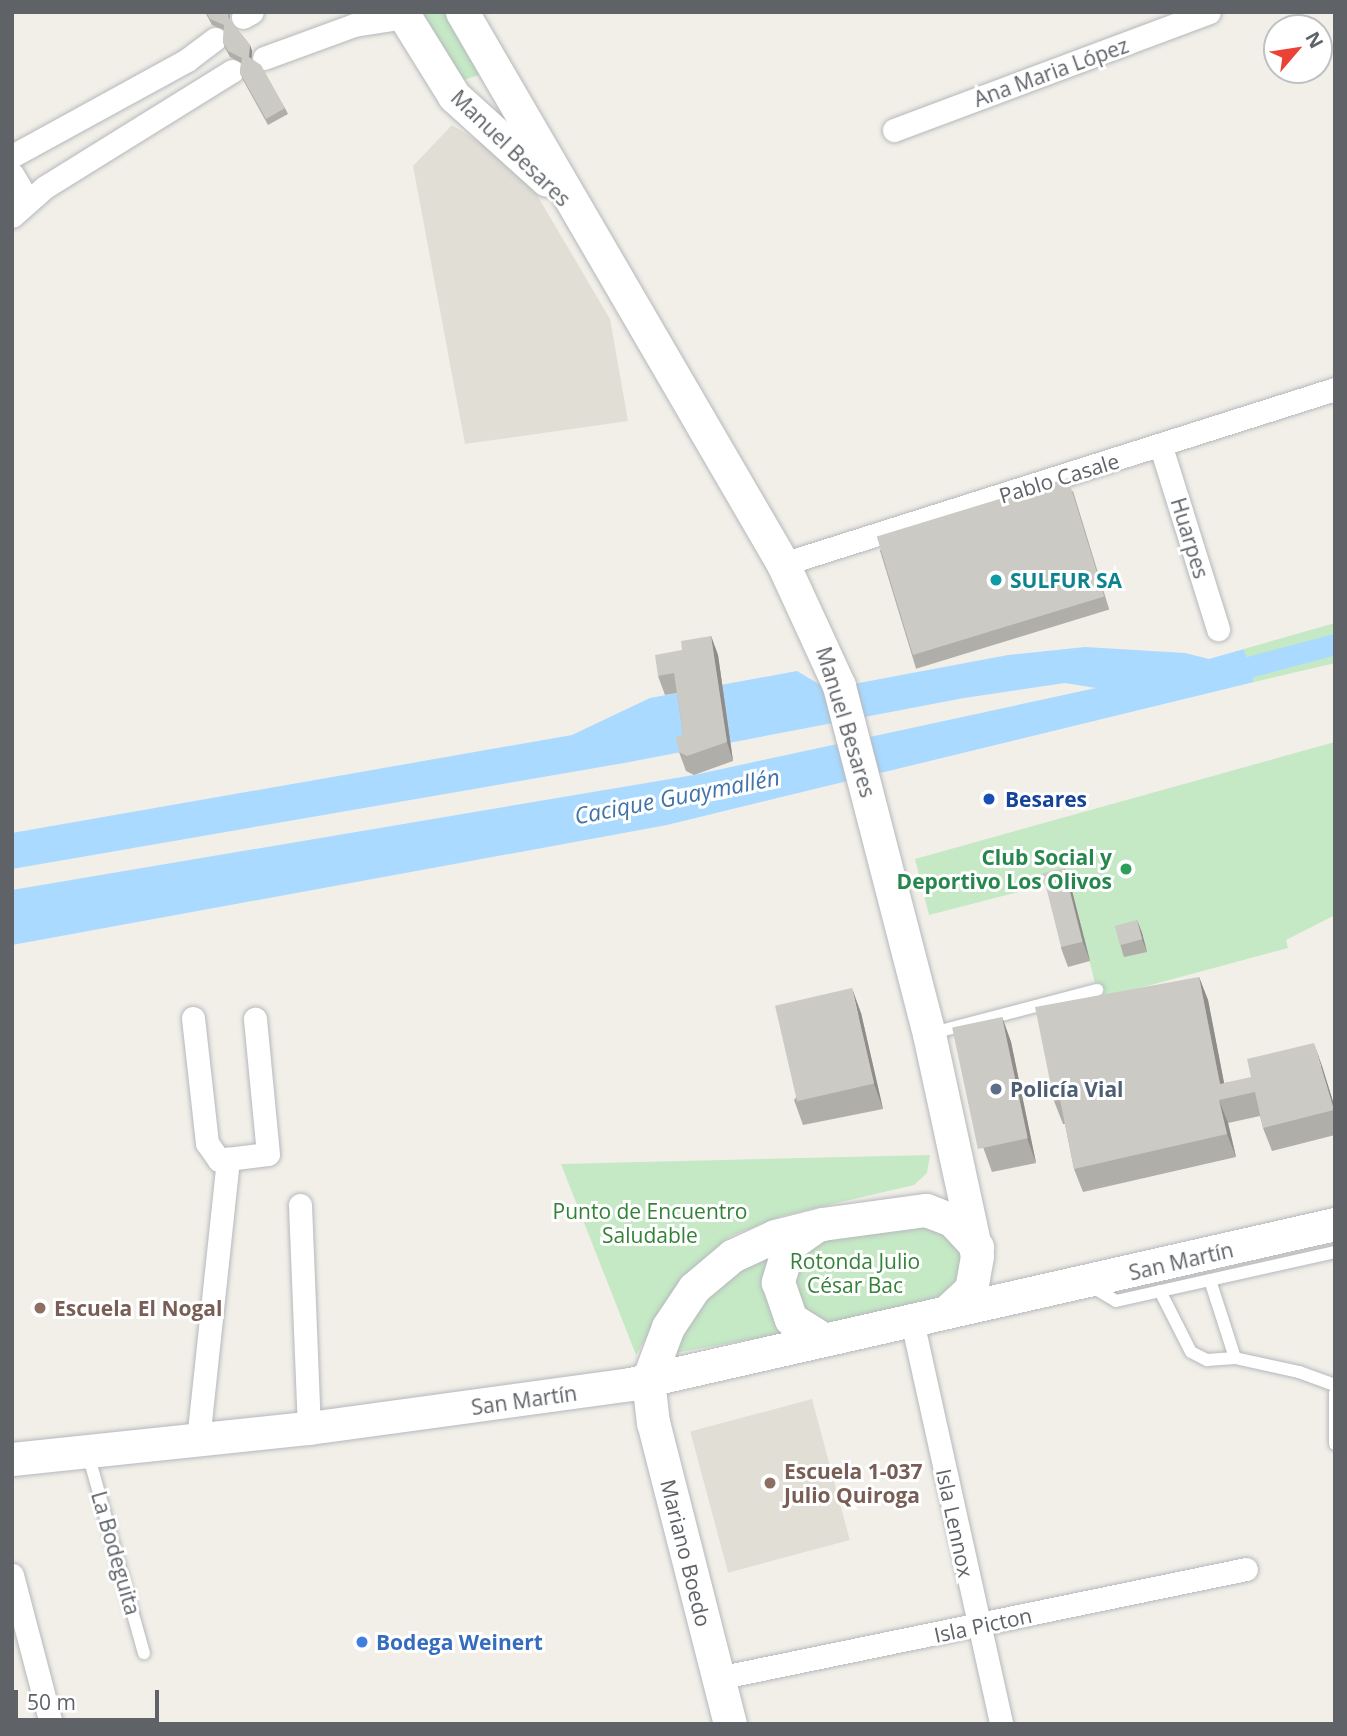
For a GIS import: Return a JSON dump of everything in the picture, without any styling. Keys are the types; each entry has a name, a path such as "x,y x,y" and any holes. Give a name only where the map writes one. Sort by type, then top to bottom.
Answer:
{"main road":[{"name":"Manuel Besares","path":"462,12 783,564 839,686 865,777 929,1034 974,1242"},
{"name":"Manuel Besares","path":"404,15 450,90 578,212"},
{"path":"450,90 464,97 483,89 489,79 485,52"},
{"path":"905,1209 932,1191 940,1177 944,1109"},
{"path":"648,1380 674,1317 705,1276 756,1243 822,1224 905,1209 946,1216 974,1242 1001,1281 1028,1295"},
{"path":"822,1224 789,1245 778,1282 791,1319 824,1340"},
{"name":"San Martín","path":"12,1459 88,1454 309,1428 648,1380 947,1311 1087,1284 1335,1224"},
{"path":"947,1311 973,1284 977,1262 974,1242"},
{"name":"Mariano Boedo","path":"648,1380 653,1423 730,1724"}],"street":[{"name":"Ana Maria López","path":"894,130 1156,22 1196,14"},
{"path":"264,58 354,25 404,15"},
{"path":"12,156 187,60 215,39"},
{"path":"12,174 20,209 212,80 232,71"},
{"name":"Pablo Casale","path":"783,564 1161,447 1335,389"},
{"name":"Huarpes","path":"1161,447 1218,629"},
{"path":"193,1018 207,1143 219,1160 268,1154 255,1019"},
{"path":"198,1440 228,1159"},
{"path":"300,1205 309,1428"},
{"name":"Isla Lennox","path":"912,1321 977,1626 1001,1724"},
{"name":"Isla Picton","path":"718,1678 1247,1569"},
{"path":"12,1576 20,1637 51,1724"}],"lane":[{"path":"929,1034 1097,990"},
{"path":"1087,1284 1116,1300 1335,1252"},
{"path":"1210,1280 1235,1358"},
{"path":"1160,1291 1191,1352 1207,1360 1235,1358 1335,1385"},
{"path":"1335,1393 1335,1444"},
{"name":"La Bodeguita","path":"88,1454 144,1653"}],"shaded area":[{"path":"452,125 491,149 531,185 610,319 628,421 465,444 413,166"},
{"name":"Escuela 1-037 Julio Quiroga","path":"812,1399 850,1540 728,1573 690,1432"}],"green space":[{"path":"414,12 453,12 481,69 479,75 461,81"},
{"path":"1335,623 1335,663 1254,682 1244,649"},
{"name":"Club Social y Deportivo Los Olivos","path":"1335,742 1335,915 1286,940 1288,948 1099,999 1069,879 929,915 915,859"},
{"name":"Punto de Encuentro Saludable","path":"930,1155 927,1173 914,1185 781,1216 729,1237 677,1285 636,1355 561,1164"},
{"name":"Rotonda Julio César Bac","path":"928,1220 960,1249 961,1274 943,1296 869,1320 812,1323 792,1286 803,1247 810,1241"},
{"name":"Rotonda Julio César Bac","path":"767,1249 786,1333 675,1353 688,1310"}],"water":[{"path":"1085,647 1185,653 1209,659 1244,649 1254,682 667,825 12,945 12,890 694,775 1096,688 1065,683 964,698 624,763 12,869 12,833 572,735 650,698 797,671 827,689 1008,655"}],"building":[{"path":"206,12 228,12 228,17 250,45 249,57 261,65 285,108 266,119 240,73 242,58 228,51 223,42 224,25 210,19"},
{"name":"SULFUR SA","path":"1068,478 1104,597 913,655 877,536"},
{"path":"711,636 727,742 687,756 679,752 676,736 683,735 674,673 658,676 655,655 682,650 681,641"},
{"path":"1064,868 1082,942 1061,947 1043,873"},
{"path":"1137,920 1142,939 1120,945 1115,926"},
{"path":"1199,977 1220,1084 1251,1077 1247,1059 1314,1043 1334,1110 1263,1128 1255,1092 1219,1100 1227,1134 1074,1169 1060,1100 1054,1101 1035,1007"},
{"path":"852,988 874,1083 797,1101 775,1006"},
{"name":"Policía Vial","path":"1002,1017 1028,1138 978,1149 952,1028"}],"waterway":[{"name":"Cacique Guaymallén","path":"1222,674 1335,644"}],"place":[{"name":"SULFUR SA","path":"996,580"},
{"name":"Besares","path":"989,799"},
{"name":"Club Social y Deportivo Los Olivos","path":"1126,869"},
{"name":"Policía Vial","path":"996,1089"},
{"name":"Escuela El Nogal","path":"40,1308"},
{"name":"Escuela 1-037 Julio Quiroga","path":"770,1483"},
{"name":"Bodega Weinert","path":"362,1642"}]}
